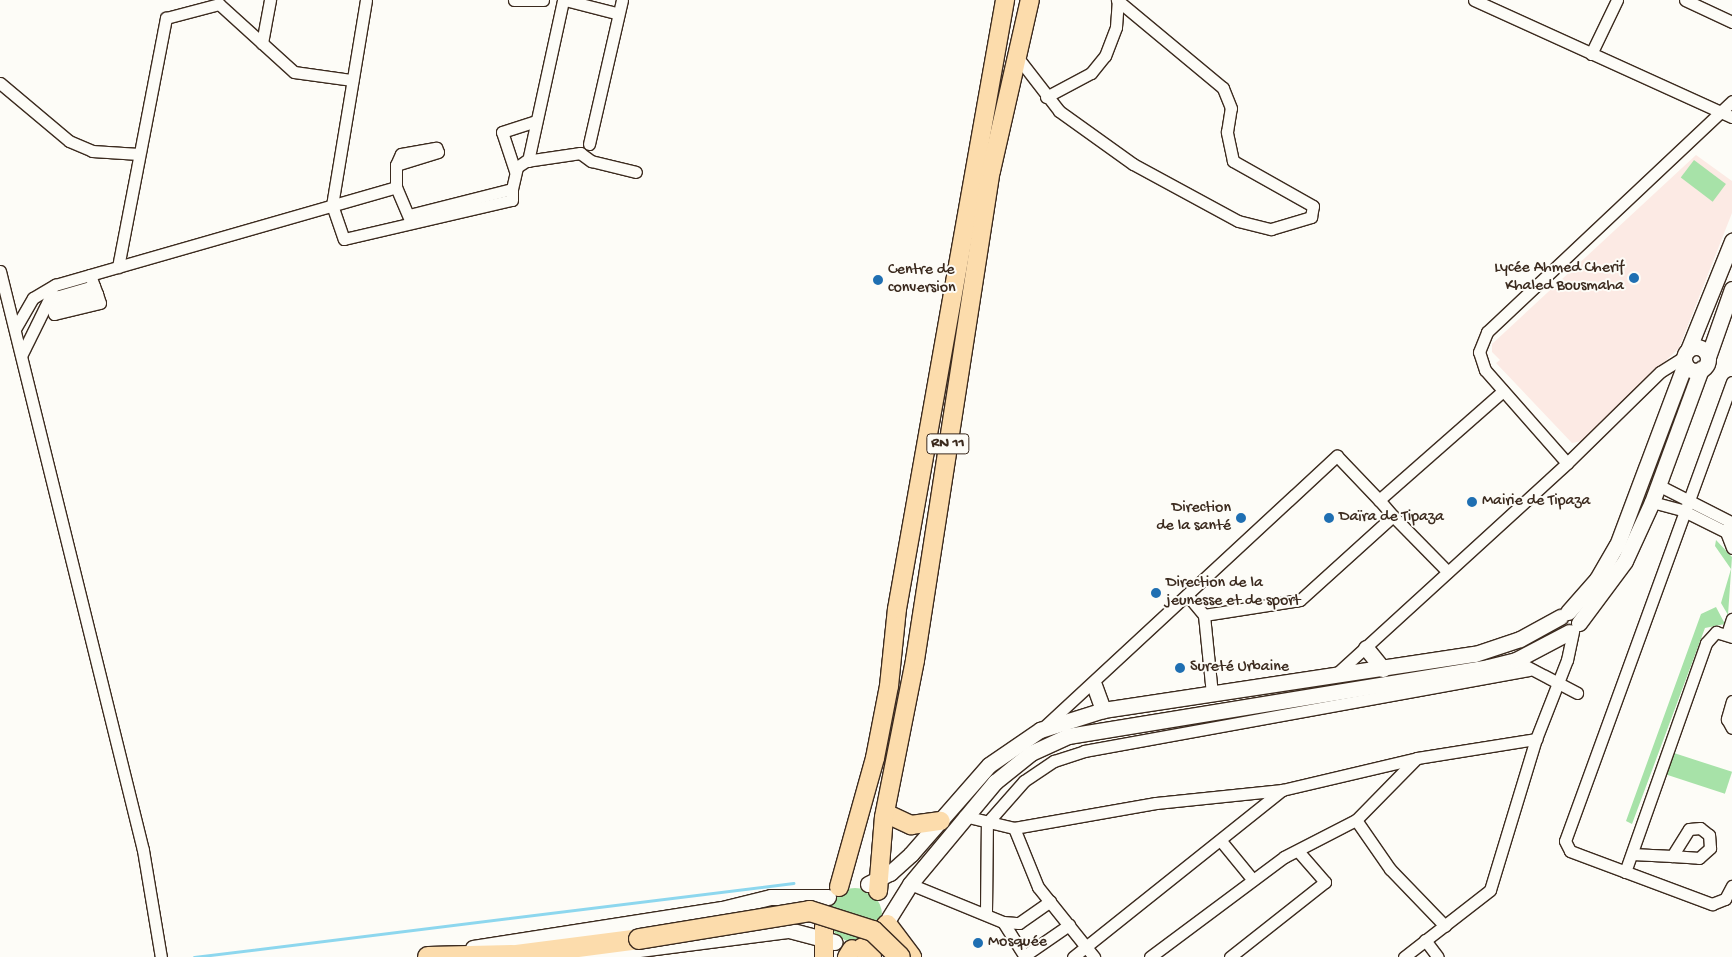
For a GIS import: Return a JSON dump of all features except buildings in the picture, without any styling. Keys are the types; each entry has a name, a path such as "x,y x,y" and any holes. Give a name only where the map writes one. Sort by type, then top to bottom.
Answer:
{"highway":[{"path":"428,957 510,956 639,939 810,911 873,931 900,957"},
{"path":"888,922 912,957"}],"main road":[{"name":"RN 11","path":"824,957 833,892 875,758 889,686 897,608 1005,0"},
{"name":"RN 11","path":"888,922 874,885 885,813 915,660 991,171 1015,54 1030,0"},
{"path":"420,957 689,914 792,894 833,892 874,885 901,864 989,765 1040,730 1103,710 1383,669 1500,647 1564,614 1597,579 1617,545 1686,357 1732,241"},
{"path":"577,957 789,930 827,935 858,953 875,942 910,884 964,816 1016,763 1084,731 1516,660 1574,629 1619,571 1652,502 1732,289"},
{"path":"1686,357 1701,348 1704,363"},
{"path":"1686,357 1704,363"},
{"path":"1564,614 1560,626 1574,629"},
{"path":"1366,648 1383,669"},
{"path":"1094,685 1103,710"},
{"path":"885,813 911,825 940,821"}],"street":[{"path":"262,43 270,0"},
{"path":"366,0 332,205 344,239 410,218 512,200 515,171 502,132 535,121"},
{"path":"514,0 543,0"},
{"path":"528,161 535,121 564,0 616,13"},
{"path":"622,0 616,13 587,148 591,161 636,172"},
{"path":"1046,97 1091,73 1105,56 1116,27 1118,0"},
{"path":"1015,54 1031,69 1046,97 1133,164 1238,221 1271,229 1311,218 1313,206 1233,160 1227,132 1231,108 1223,88 1118,0"},
{"path":"1474,0 1727,114"},
{"path":"1591,54 1617,0"},
{"path":"1685,0 1732,22"},
{"path":"118,267 162,21 219,4 294,72 352,80"},
{"path":"0,84 69,141 92,151 139,154"},
{"path":"1567,463 1503,391 1479,360 1480,342 1487,332 1727,114 1732,101"},
{"path":"515,171 528,161 574,153 587,148"},
{"path":"396,165 396,187 410,218"},
{"path":"47,308 93,285 118,267 396,187"},
{"path":"0,272 22,354 143,850 161,955"},
{"path":"14,329 33,298 65,282 93,285"},
{"path":"22,354 47,308 65,282"},
{"path":"1334,676 1567,463 1660,372 1686,357"},
{"path":"1732,382 1684,505 1565,841 1570,851 1712,904 1725,899 1732,886"},
{"path":"1379,500 1503,391"},
{"path":"1040,730 1094,685 1337,456 1448,572"},
{"path":"1658,486 1684,505 1729,525 1732,548"},
{"path":"1652,502 1684,505"},
{"path":"1204,615 1300,600 1393,516"},
{"path":"1188,596 1204,615 1212,694"},
{"path":"1625,872 1706,643 1716,632 1729,636 1732,619"},
{"path":"1404,957 1490,890 1536,739 1558,686 1574,629"},
{"path":"1516,660 1529,670 1558,686 1577,693"},
{"path":"986,912 987,823 1024,781 1068,755 1529,670"},
{"path":"1732,701 1727,719 1732,728"},
{"path":"964,816 1014,828 1156,803 1282,790 1417,758 1536,739"},
{"path":"1150,957 1284,856 1299,852 1356,820 1417,758"},
{"path":"1073,957 1221,841 1282,790"},
{"path":"1356,820 1390,869 1445,926"},
{"path":"1014,828 1038,887 1094,957"},
{"path":"1221,841 1253,880"},
{"path":"1230,957 1325,882 1299,852"},
{"path":"1632,854 1672,856"},
{"path":"910,884 986,912 1004,922 1019,923 1050,901"},
{"path":"1004,922 1024,957 1069,925"},
{"path":"1424,940 1438,957"}],"shaded area":[{"name":"Lycée Ahmed Cherif Khaled Bousmaha","path":"1696,155 1732,181 1732,213 1679,348 1582,441 1572,443 1496,363 1500,360 1492,352 1492,344"}],"green space":[{"path":"1694,160 1726,184 1713,202 1681,178"},
{"path":"1716,540 1732,557 1728,615 1721,603 1731,569 1715,546"},
{"path":"1716,607 1725,624 1705,628 1632,824 1626,821 1701,614"},
{"path":"1674,753 1732,772 1725,794 1667,775"},
{"path":"855,888 865,890 874,896 880,905 882,915 880,925 874,934 865,940 855,942 845,940 836,934 830,925 828,915 830,905 836,896 845,890"}],"waterway":[{"path":"194,957 793,883"}],"place":[{"name":"Lycée Ahmed Cherif Khaled Bousmaha","path":"1634,278"},
{"name":"Centre de conversion","path":"878,280"},
{"name":"Mairie de Tipaza","path":"1472,502"},
{"name":"Direction de la santé","path":"1241,518"},
{"name":"Daïra de Tipaza","path":"1329,518"},
{"name":"Direction de la jeunesse et de sport","path":"1156,593"},
{"name":"Sureté Urbaine","path":"1180,668"},
{"name":"Mosquée","path":"978,943"}]}
